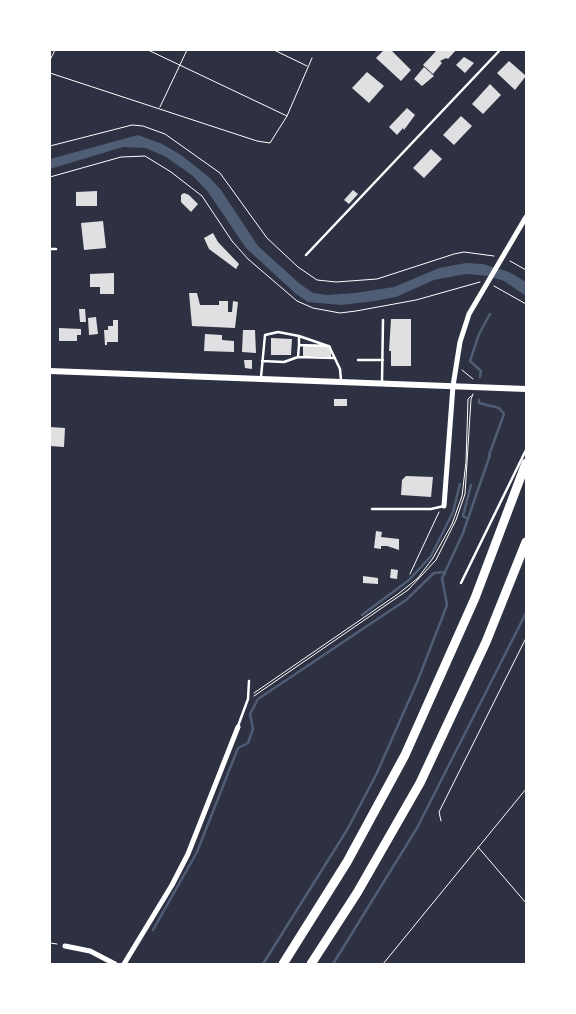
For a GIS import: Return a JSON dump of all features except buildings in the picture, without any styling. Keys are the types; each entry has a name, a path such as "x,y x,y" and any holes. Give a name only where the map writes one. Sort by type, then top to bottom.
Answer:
{"highway":[{"path":"283,964 352,854 405,755 474,598 526,463"},
{"path":"311,964 357,893 420,783 490,635 526,542"}],"street":[{"path":"444,506 453,386 460,342 469,314 526,217"},
{"path":"50,371 526,389"},
{"path":"124,964 188,854 238,727"},
{"path":"65,946 90,951 115,964"}],"lane":[{"path":"306,255 500,50"},
{"path":"50,249 56,249"},
{"path":"382,383 383,320"},
{"path":"261,378 264,339 267,334 278,332 321,341 329,346 343,382"},
{"path":"298,357 299,336"},
{"path":"299,345 329,346"},
{"path":"262,361 284,362 298,357 335,358"},
{"path":"358,360 383,360"},
{"path":"461,583 526,450"},
{"path":"372,509 431,509 444,506"},
{"path":"238,727 249,700 249,681"}],"path":[{"path":"50,60 56,50"},
{"path":"148,50 287,116"},
{"path":"160,108 187,50"},
{"path":"274,50 308,67"},
{"path":"50,73 257,141 270,143 287,116 312,58"},
{"path":"50,146 132,125 143,126 165,134 220,173 268,238 298,267 317,280 336,282 377,279 464,252 497,256"},
{"path":"50,177 121,156 145,156 171,172 202,196 232,241 248,259 297,301 313,308 340,313 356,311 416,300 475,282 486,282 526,304"},
{"path":"509,260 526,270"},
{"path":"461,369 474,380"},
{"path":"474,393 471,399 465,494 456,520 436,560 420,579 403,594 249,700 256,691 398,594 414,581 433,558 452,524 462,496 466,462 468,399 474,393"},
{"path":"410,574 434,520 444,506"},
{"path":"441,821 439,812 526,638"},
{"path":"254,696 256,691"},
{"path":"382,964 526,789"},
{"path":"478,847 526,903"},
{"path":"50,943 65,946"}],"water":[{"path":"138,135 162,144 181,155 210,178 221,190 258,246 300,284 313,293 327,295 355,293 394,287 439,268 466,263 483,264 509,272 526,282 526,296 504,281 489,276 466,274 434,280 396,297 375,301 341,305 308,302 296,294 246,248 208,192 193,176 166,157 146,148 123,147 50,169 50,159"}],"waterway":[{"path":"480,377 481,371 470,361 479,334 490,314"},
{"path":"479,400 479,403 499,408 504,414 489,455"},
{"path":"153,930 197,852 238,748 248,743 253,729 250,714 258,699 406,600 434,573 445,572 463,533 490,455"},
{"path":"362,615 409,580 431,556 453,512 460,484"},
{"path":"468,519 463,516 471,485"},
{"path":"263,964 347,830 376,775 418,680 447,605 442,578 445,573"},
{"path":"333,964 417,828 526,613"}]}
